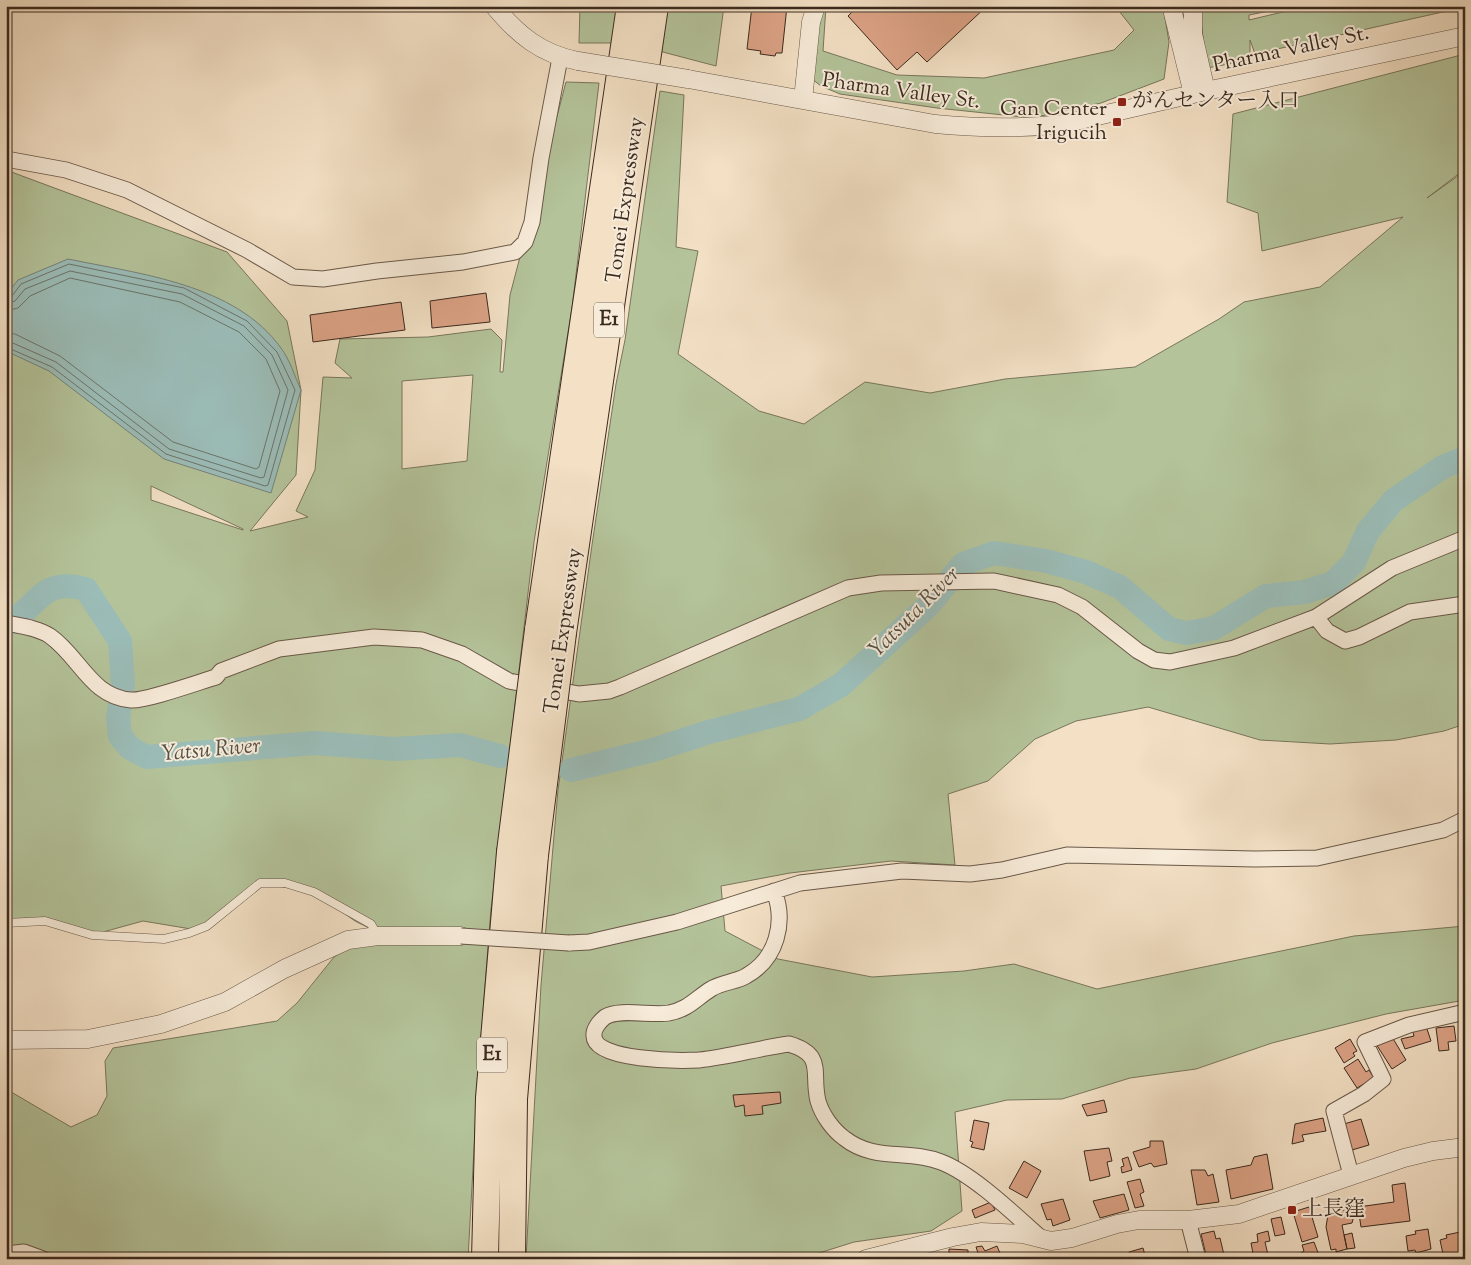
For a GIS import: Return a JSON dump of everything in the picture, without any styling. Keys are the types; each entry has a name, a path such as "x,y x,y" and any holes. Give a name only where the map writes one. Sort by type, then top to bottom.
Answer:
{"highway":[{"name":"Tomei Expressway","path":"485,1259 489,1098 523,854 630,6"},
{"name":"Tomei Expressway","path":"550,632 655,6"},
{"name":"Tomei Expressway","path":"512,1259 514,1099 523,854"}],"street":[{"path":"803,100 811,22 816,6"},
{"path":"1193,6 1193,34 1200,92 1170,12 1193,6"},
{"name":"Pharma Valley St.","path":"495,7 529,42 560,58 688,79 935,124 1009,128 1063,124 1200,92 1465,36"},
{"path":"6,159 66,170 127,190 246,250 293,277 323,279 378,270 463,262 515,252 525,242 532,222 541,158 560,58"},
{"path":"12,624 49,636 69,653 97,686 110,697 134,700 216,677 221,671 279,649 374,637 422,640 462,654 509,681 579,694 609,691 848,588 881,583 994,581 1058,595 1082,607 1138,651 1154,660 1170,662 1234,648 1316,617 1392,568 1465,538"},
{"path":"1316,617 1327,631 1345,641 1359,637 1410,612 1465,604"},
{"path":"6,1040 88,1039 161,1024 225,1002 284,969 348,940 378,936 461,936 569,943 589,942 677,922 800,883 902,871 970,874 1002,870 1068,855 1255,859 1317,858 1443,830 1465,819"},
{"path":"774,891 778,902 780,927 775,945 766,960 756,970 744,977 712,988 686,1008 667,1013 612,1014 600,1022 594,1031 594,1039 598,1045 616,1053 654,1060 700,1060 789,1044 801,1048 815,1063 818,1102 830,1124 843,1138 860,1149 878,1154 911,1155 944,1163 981,1187 1041,1238"},
{"path":"1351,1175 1334,1110 1364,1094 1383,1079 1365,1042 1409,1025 1465,1012"},
{"path":"866,1259 981,1232 1041,1238 1051,1241 1072,1238 1117,1224 1139,1220 1188,1220 1239,1214 1351,1175 1432,1151 1465,1147"},
{"path":"1188,1220 1198,1259"},
{"path":"6,1254 24,1252 43,1259"}],"lane":[{"path":"6,923 45,921 92,935 164,939 188,934 207,926 260,883 286,883 314,892 371,924 378,936"}],"green space":[{"path":"580,6 618,6 615,43 579,43"},
{"path":"665,6 724,6 716,66 659,51"},
{"path":"824,6 826,6 823,51 897,75 984,78 1114,50 1134,30 1115,6 1163,6 1169,42 1164,79 1101,103 1032,118 937,108 840,94 821,86 807,75"},
{"path":"1199,6 1294,6 1249,15 1249,20 1308,6 1465,7 1255,54 1250,40 1250,60 1207,68"},
{"path":"1465,54 1465,169 1427,198 1465,171 1465,724 1444,731 1396,740 1330,744 1260,740 1148,707 1076,721 1035,739 988,781 948,794 955,865 891,861 790,873 721,886 725,931 778,959 872,977 964,971 1014,964 1097,989 1354,936 1465,926 1465,1000 1386,1014 1272,1043 1196,1069 1130,1078 1062,1099 1007,1100 955,1112 962,1211 931,1231 854,1242 800,1259 526,1259 541,985 558,790 592,545 616,384 625,340 660,91 684,95 676,247 698,251 678,354 759,411 804,424 865,382 930,393 1005,379 1135,367 1219,319 1244,302 1320,287 1403,217 1262,251 1258,213 1227,202 1233,114"},
{"path":"566,82 599,83 572,308 534,542 491,909 478,1076 468,1259 6,1259 6,1089 71,1127 97,1115 107,1096 105,1061 113,1048 277,1021 297,1003 334,957 375,931 355,921 314,892 260,883 197,930 143,921 92,935 55,924 6,923 6,170 227,252 287,321 301,390 296,475 250,531 308,517 296,511 315,470 323,377 352,378 335,363 340,339 428,337 491,329 502,340 500,372 503,372 510,295","holes":["473,375 467,461 402,469 402,381","151,486 243,529 243,530 151,500"]}],"water":[{"path":"68,259 125,270 184,285 238,309 262,326 281,348 290,363 301,390 271,493 164,459 49,371 6,351 6,295 18,280"}],"building":[{"path":"752,6 787,6 782,53 776,53 775,56 760,54 761,51 747,49"},
{"path":"858,6 987,6 927,62 917,52 897,70 848,16"},
{"path":"486,293 490,322 432,328 430,301"},
{"path":"401,302 405,330 313,342 310,315"},
{"path":"1426,1026 1431,1041 1405,1049 1401,1039 1414,1036 1412,1029"},
{"path":"1454,1026 1456,1041 1448,1042 1449,1050 1439,1051 1436,1028"},
{"path":"1392,1037 1406,1060 1392,1069 1376,1044"},
{"path":"1350,1039 1357,1051 1353,1053 1355,1056 1344,1063 1335,1048"},
{"path":"1358,1059 1366,1072 1369,1070 1374,1078 1357,1088 1344,1068"},
{"path":"780,1092 781,1103 762,1106 763,1114 745,1116 744,1105 735,1107 733,1095"},
{"path":"1104,1100 1107,1112 1087,1116 1082,1105"},
{"path":"1323,1118 1326,1131 1302,1135 1304,1141 1292,1144 1295,1124"},
{"path":"1361,1119 1369,1145 1352,1150 1344,1124"},
{"path":"974,1120 989,1123 984,1150 971,1147 973,1142 970,1141"},
{"path":"1150,1141 1163,1141 1167,1164 1154,1167 1151,1163 1139,1167 1133,1152 1150,1147"},
{"path":"1109,1148 1112,1161 1107,1162 1110,1176 1090,1181 1084,1151"},
{"path":"1267,1154 1273,1189 1231,1199 1226,1170 1251,1165 1254,1157"},
{"path":"1128,1157 1132,1170 1122,1173 1121,1167 1124,1166 1122,1159"},
{"path":"1024,1161 1041,1171 1027,1198 1009,1188"},
{"path":"1191,1170 1205,1170 1208,1176 1213,1174 1219,1202 1197,1205"},
{"path":"1140,1179 1144,1192 1140,1194 1144,1206 1135,1208 1127,1182"},
{"path":"1405,1183 1410,1221 1361,1227 1358,1207 1394,1202 1392,1185"},
{"path":"1124,1194 1129,1210 1100,1218 1093,1201"},
{"path":"1063,1199 1070,1220 1053,1226 1051,1219 1047,1220 1041,1204"},
{"path":"991,1202 995,1210 975,1218 972,1210"},
{"path":"1309,1207 1318,1237 1302,1242 1293,1212"},
{"path":"1329,1208 1355,1212 1352,1223 1342,1225 1347,1249 1336,1252 1336,1249 1331,1250 1326,1227"},
{"path":"1281,1217 1285,1234 1275,1236 1271,1219"},
{"path":"1428,1229 1431,1249 1416,1253 1415,1250 1408,1251 1406,1236 1416,1234 1415,1231"},
{"path":"1214,1231 1216,1239 1220,1238 1225,1259 1207,1259 1201,1234"},
{"path":"1268,1231 1270,1241 1265,1242 1269,1259 1254,1259 1251,1243 1258,1242 1257,1234"},
{"path":"1465,1231 1465,1255 1444,1259 1440,1240 1447,1238 1446,1235"},
{"path":"1352,1233 1355,1248 1347,1249 1344,1235"},
{"path":"1314,1242 1320,1258 1296,1259 1296,1256 1304,1251 1302,1245"},
{"path":"982,1246 985,1251 997,1246 1002,1258 1009,1255 1011,1259 980,1259 976,1247"},
{"path":"1143,1248 1146,1259 1131,1259 1129,1252"},
{"path":"949,1249 968,1250 968,1259 949,1259"}],"waterway":[{"name":"Yatsuta River","path":"571,770 653,750 709,732 799,709 841,685 928,606 963,564 994,553 1046,561 1086,572 1120,587 1169,629 1187,633 1214,628 1266,596 1305,592 1333,583 1354,562 1368,531 1394,500 1443,467 1465,458"},
{"name":"Yatsu River","path":"6,625 17,618 49,590 71,586 86,589 120,641 123,684 118,718 120,736 130,748 147,757 315,743 394,749 460,745 500,756"}],"place":[{"name":"がんセンター入口","path":"1122,102"},
{"name":"Gan Center Irigucih","path":"1117,122"},
{"name":"上長窪","path":"1292,1210"}]}
